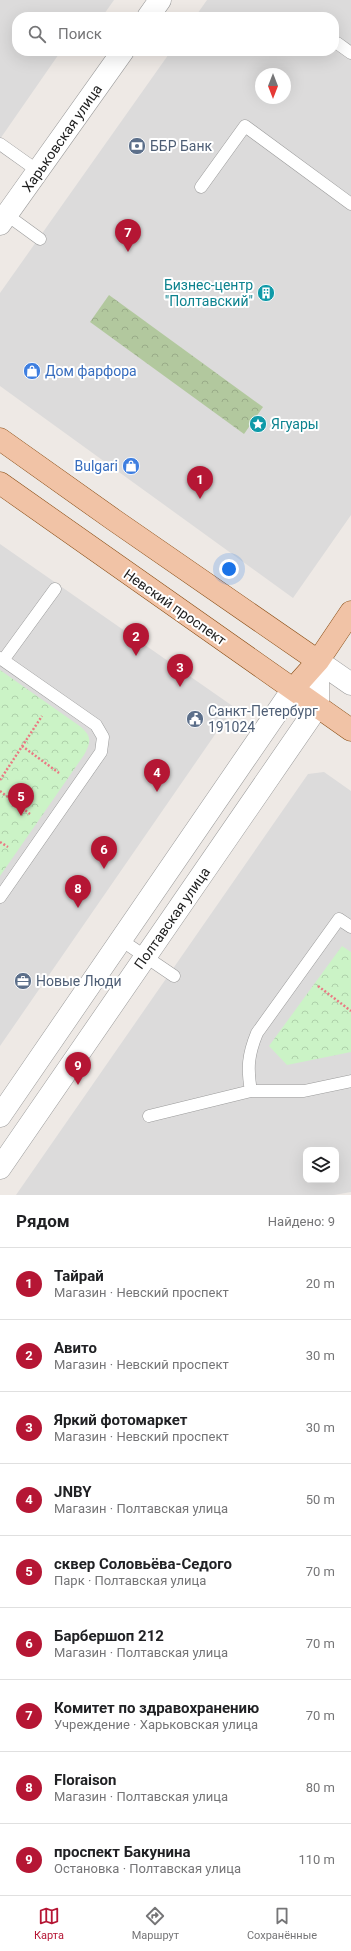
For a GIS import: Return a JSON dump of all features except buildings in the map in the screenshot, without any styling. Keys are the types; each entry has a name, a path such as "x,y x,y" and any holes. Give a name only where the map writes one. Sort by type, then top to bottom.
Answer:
{"main road":[{"path":"0,439 114,520 318,660"},
{"name":"Невский проспект","path":"0,483 351,730"},
{"name":"Полтавская улица","path":"293,689 318,660 351,612"}],"street":[{"path":"152,12 160,0"},
{"name":"Харьковская улица","path":"3,220 119,56"},
{"path":"318,660 351,684"},
{"path":"318,660 318,706"},
{"name":"Полтавская улица","path":"0,1116 293,689"},
{"name":"Полтавская улица","path":"0,1168 318,706"}],"lane":[{"path":"339,44 351,53"},
{"path":"201,187 245,126 351,204"},
{"path":"0,144 38,171"},
{"path":"3,220 40,239"},
{"path":"0,897 101,752 104,737 96,725 2,659 55,589"},
{"path":"251,1091 248,1073 252,1030 300,973 340,919 351,926"},
{"path":"121,940 174,976"},
{"path":"149,1116 251,1091 304,1091 351,1081"}],"path":[{"path":"0,780 55,696"},
{"path":"22,746 77,786"},
{"path":"0,791 48,828"},
{"path":"300,973 351,1011"}],"shaded area":[{"path":"0,0 114,0 106,12 12,12 12,56 58,56 0,139"},
{"path":"207,0 351,0 351,515 293,598 0,386 0,293 167,56 339,56 339,12 199,12"},
{"path":"0,544 234,707 0,1046"},
{"path":"324,772 351,791 351,1192 334,1195 16,1195 308,774"}],"green space":[{"path":"109,295 263,407 244,434 90,322"},
{"path":"0,670 81,727 89,737 89,743 84,755 0,876"},
{"path":"342,946 351,952 351,1052 287,1065 269,1046"}],"place":[{"name":"ББР Банк","path":"137,146"},
{"name":"Комитет по здравохранению","path":"128,252"},
{"name":"Бизнес-центр \"Полтавский\"","path":"266,293"},
{"name":"Дом фарфора","path":"32,371"},
{"name":"Ягуары","path":"258,424"},
{"name":"Bulgari","path":"131,466"},
{"name":"Тайрай","path":"200,499"},
{"name":"Авито","path":"136,656"},
{"name":"Яркий фотомаркет","path":"180,687"},
{"name":"Санкт-Петербург 191024","path":"195,719"},
{"name":"JNBY","path":"157,792"},
{"name":"сквер Соловьёва-Седого","path":"21,816"},
{"name":"Барбершоп 212","path":"104,869"},
{"name":"Floraison","path":"78,908"},
{"name":"Новые Люди","path":"23,981"},
{"name":"проспект Бакунина","path":"78,1085"}]}
